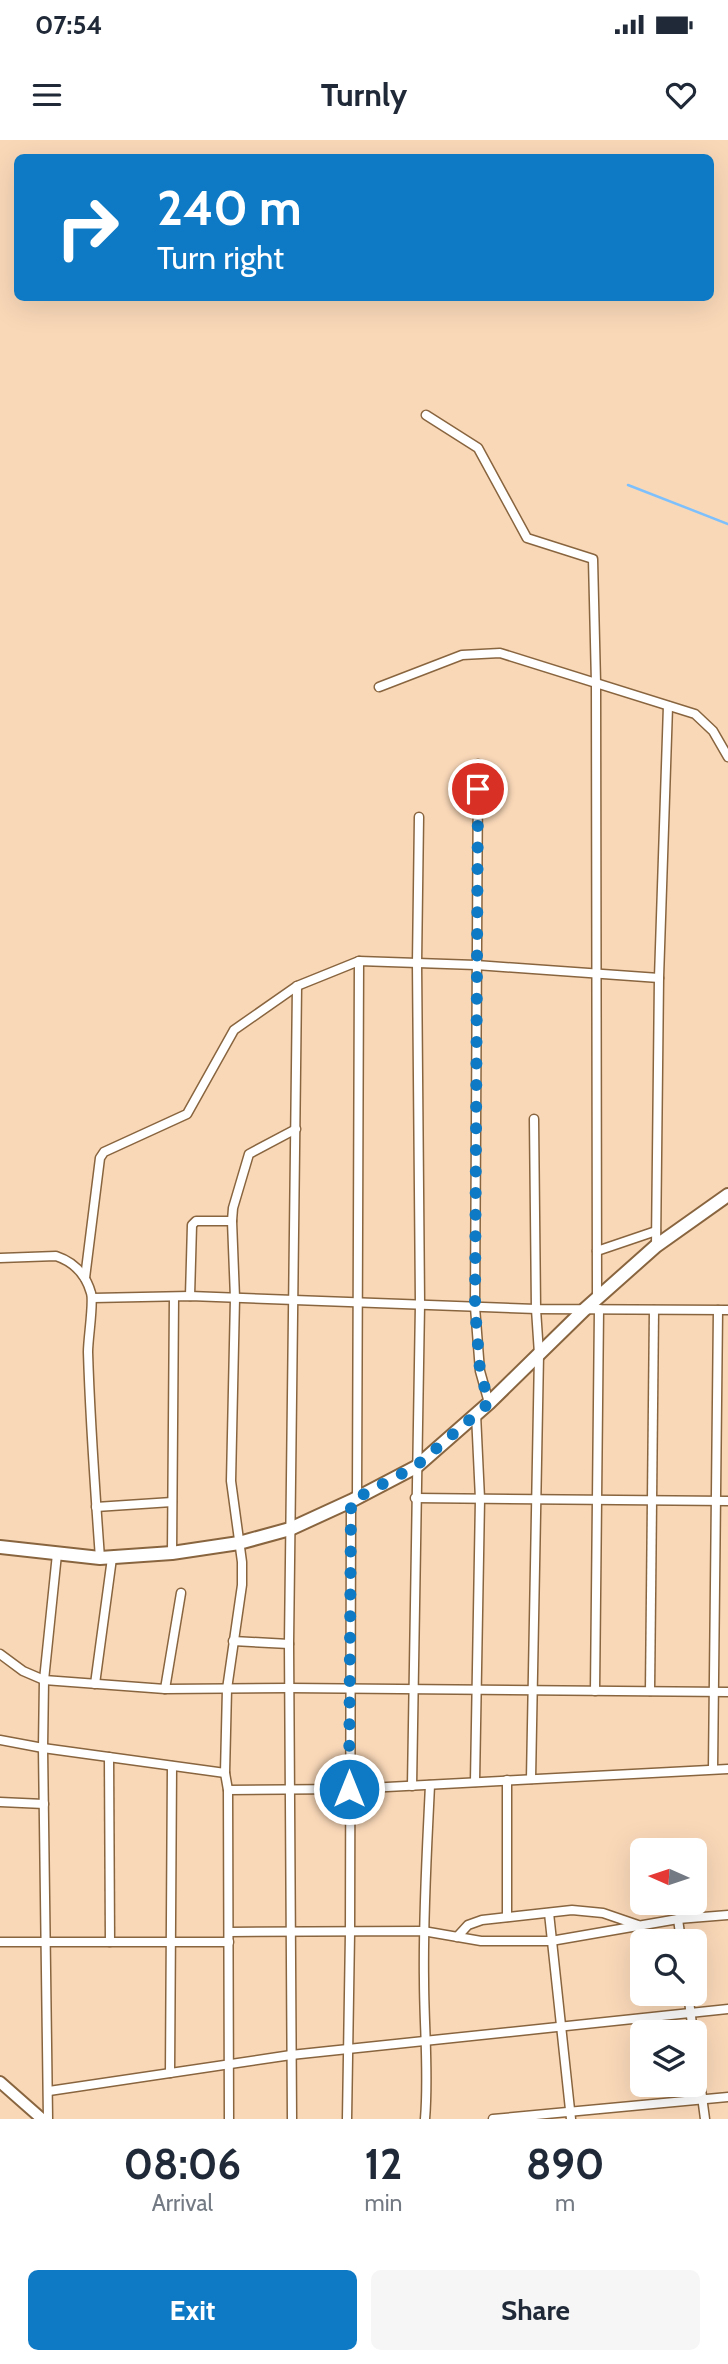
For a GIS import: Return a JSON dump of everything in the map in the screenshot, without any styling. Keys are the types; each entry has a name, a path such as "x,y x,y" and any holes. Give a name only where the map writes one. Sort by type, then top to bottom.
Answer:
{"main road":[{"path":"0,1547 106,1558 172,1553 239,1543 289,1529 354,1499 416,1466 489,1403 584,1310 598,1304 656,1246 728,1195"},
{"path":"0,2082 42,2119"}],"street":[{"path":"426,415 478,448 527,538 593,559 596,683 598,1304 596,1691"},
{"path":"379,687 462,655 500,653 695,714 713,731 728,757"},
{"path":"656,1246 659,978 668,706"},
{"path":"478,764 475,1307 480,1371 489,1403"},
{"path":"412,1786 420,1304 417,962 419,817"},
{"path":"85,1278 100,1158 104,1152 187,1114 234,1030 297,986 359,961 476,965 659,978"},
{"path":"347,2119 359,961"},
{"path":"292,2119 289,1529 295,1299 297,986"},
{"path":"531,1779 540,1354 536,1309 534,1119"},
{"path":"229,2119 227,1689 242,1586 231,1482 235,1298 232,1221 233,1208 249,1154 296,1129"},
{"path":"190,1296 192,1225 196,1221 232,1221"},
{"path":"597,1251 656,1231"},
{"path":"0,1258 56,1256 72,1262 85,1278 93,1298 88,1336 96,1507 106,1558 95,1684"},
{"path":"93,1298 190,1296 584,1310"},
{"path":"172,1553 174,1297"},
{"path":"598,1304 654,1310 728,1310"},
{"path":"650,1692 654,1310"},
{"path":"713,1769 718,1310"},
{"path":"475,1782 480,1499 476,1414"},
{"path":"415,1498 728,1501"},
{"path":"96,1507 172,1502"},
{"path":"48,2119 44,1680 57,1554"},
{"path":"165,1689 181,1593"},
{"path":"233,1641 289,1644"},
{"path":"0,1654 23,1671 44,1680 165,1689 728,1692"},
{"path":"0,1740 226,1773"},
{"path":"109,1757 110,1942"},
{"path":"170,2073 173,1942 172,1766"},
{"path":"228,1790 349,1789 728,1769"},
{"path":"507,1780 507,1917"},
{"path":"425,2119 428,2083 424,2041 423,1931 430,1785"},
{"path":"0,1802 44,1804"},
{"path":"457,1937 468,1925 482,1920 572,1910 603,1913 641,1926"},
{"path":"549,1913 571,2115"},
{"path":"0,1942 173,1942 290,1933 423,1931 481,1941 551,1941 678,1919 728,1915"},
{"path":"678,1919 679,1929"},
{"path":"690,2006 692,2020"},
{"path":"49,2091 291,2055 728,2009"},
{"path":"702,2097 705,2119"},
{"path":"493,2119 571,2115 728,2098"}],"waterway":[{"path":"628,485 728,524"}],"route":[{"path":"349,1789 351,1501 416,1466 489,1403 480,1371 475,1307 478,789"}]}
